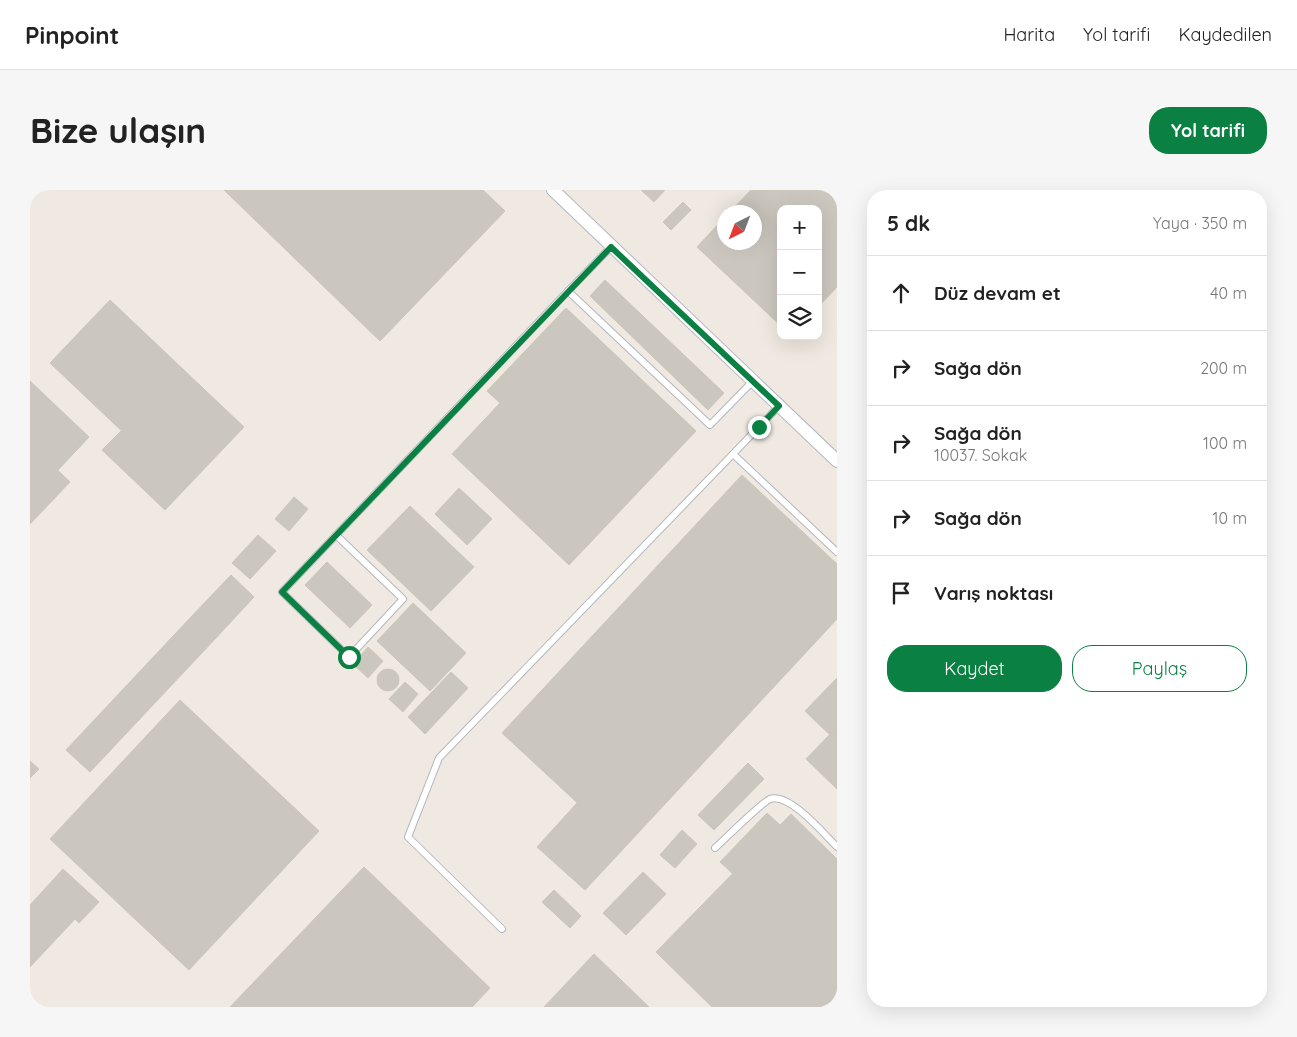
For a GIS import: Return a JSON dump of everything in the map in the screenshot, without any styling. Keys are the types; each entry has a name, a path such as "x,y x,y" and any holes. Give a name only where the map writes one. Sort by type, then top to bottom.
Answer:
{"street":[{"path":"553,190 837,461"}],"lane":[{"path":"336,535 403,599 349,657 282,592 568,290 611,247"},
{"path":"568,290 710,426 753,381"},
{"path":"502,929 408,836 438,758 779,406"},
{"path":"733,454 837,552"},
{"path":"714,848 770,799 783,799 801,812 837,847"}],"building":[{"path":"224,190 483,190 505,211 380,341"},
{"path":"641,190 665,190 654,202"},
{"path":"751,190 837,190 837,287 822,303 822,205 777,205 777,322 697,247 717,226 717,250 762,250 762,205 737,205"},
{"path":"683,202 691,210 671,230 663,222"},
{"path":"605,280 724,393 708,410 590,296"},
{"path":"110,300 244,427 184,490 50,363"},
{"path":"566,308 696,431 569,565 452,454 500,403 487,391"},
{"path":"30,381 89,437 58,470 30,444"},
{"path":"121,431 184,490 165,510 102,450"},
{"path":"30,444 70,482 30,524"},
{"path":"742,475 837,564 837,619 625,847 502,733"},
{"path":"459,488 492,519 467,545 435,514"},
{"path":"294,497 308,509 289,531 275,519"},
{"path":"410,506 474,567 431,611 367,550"},
{"path":"258,535 276,551 250,579 232,563"},
{"path":"327,562 372,605 350,628 305,585"},
{"path":"231,575 254,597 215,639 191,617"},
{"path":"413,603 466,653 430,691 377,641"},
{"path":"191,617 215,639 90,772 66,750"},
{"path":"368,647 383,661 368,678 353,664"},
{"path":"388,669 396,672 399,680 396,688 388,691 380,688 377,680 380,672"},
{"path":"451,672 468,688 425,734 408,717"},
{"path":"837,678 837,727 830,735 805,711"},
{"path":"405,682 418,694 403,712 389,699"},
{"path":"180,700 319,831 189,970 50,839"},
{"path":"837,727 837,789 806,759"},
{"path":"30,761 39,769 30,778"},
{"path":"748,763 764,779 714,830 698,815"},
{"path":"577,803 625,847 585,890 537,847"},
{"path":"767,813 780,825 733,874 720,862"},
{"path":"791,814 837,859 837,1007 712,1007 656,952"},
{"path":"682,830 697,844 675,868 660,855"},
{"path":"364,867 490,988 472,1007 230,1007"},
{"path":"63,869 99,902 79,923 75,919 30,967 30,905"},
{"path":"643,872 666,894 626,935 603,913"},
{"path":"554,890 581,916 570,928 542,902"},
{"path":"594,954 649,1007 544,1007"}],"route":[{"path":"349,657 282,592 611,247 779,406 759,427"}]}
